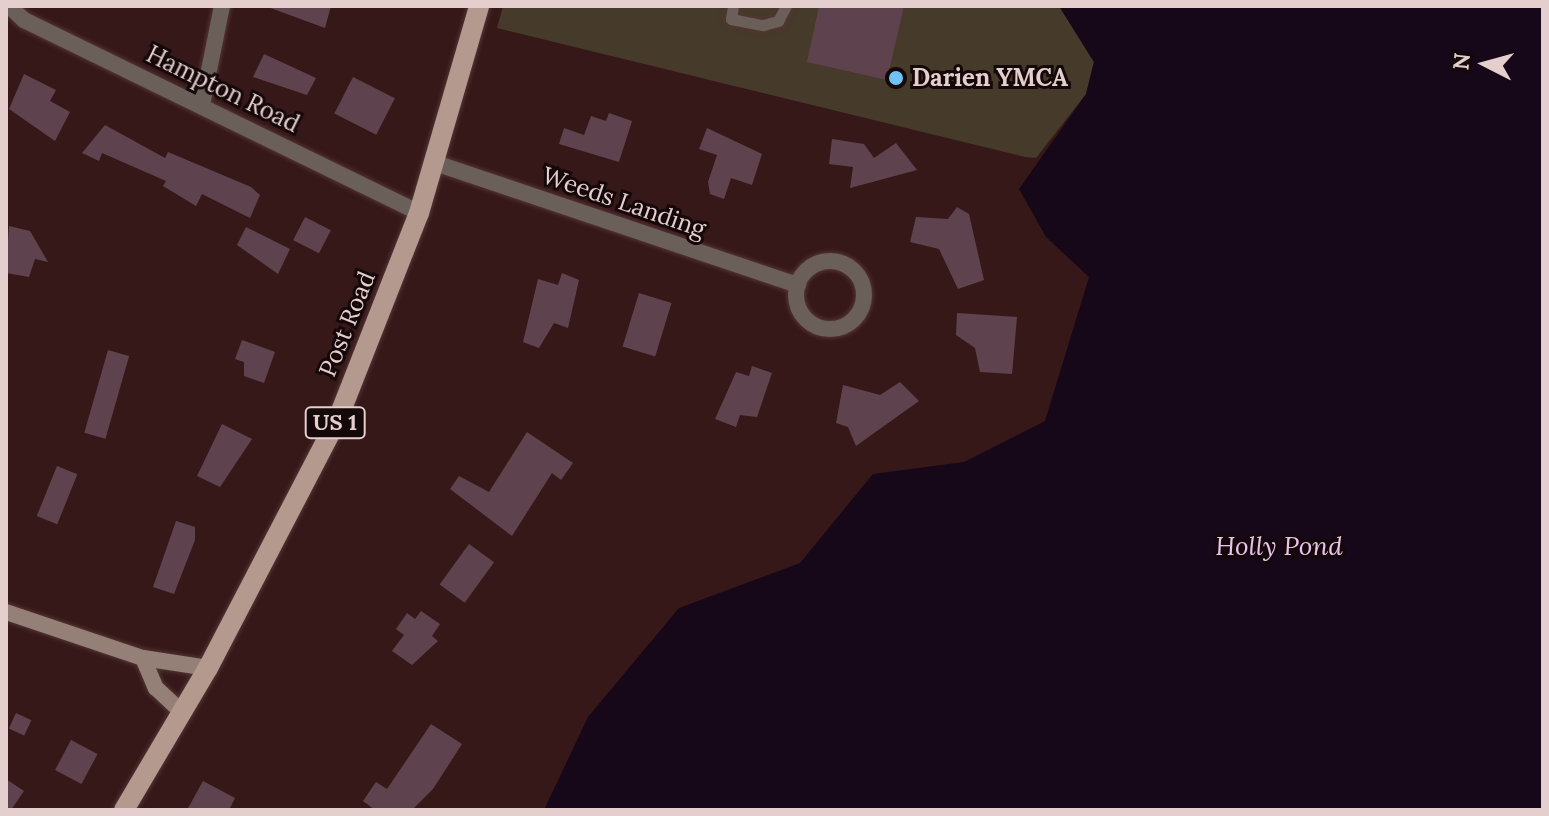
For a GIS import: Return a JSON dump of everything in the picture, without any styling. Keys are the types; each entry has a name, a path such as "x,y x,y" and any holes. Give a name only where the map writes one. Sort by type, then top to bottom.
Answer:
{"main road":[{"name":"Post Road","path":"124,810 208,668 339,416 419,213 479,6"},
{"path":"6,612 143,658 208,668"},
{"path":"143,658 156,688 182,712"}],"street":[{"name":"Hampton Road","path":"9,6 419,213"},
{"path":"202,105 222,6"},
{"name":"Weeds Landing","path":"435,163 798,285"},
{"path":"834,261 861,280 863,304 849,323 816,325 799,308 798,285 811,266 834,261"}],"lane":[{"path":"733,6 731,19 763,25 778,21 786,6"}],"shaded area":[{"name":"Darien YMCA","path":"503,6 1059,6 1094,62 1086,94 1036,158 1025,157 497,28"}],"water":[{"name":"Holly Pond","path":"1059,6 1543,6 1543,810 544,810 588,717 679,608 800,563 873,474 964,462 1045,421 1089,277 1046,237 1019,189 1086,94 1094,62"}],"building":[{"path":"265,6 331,6 325,28"},
{"path":"819,6 904,6 887,80 807,62"},
{"path":"264,54 316,78 307,95 253,77"},
{"path":"24,74 56,90 50,101 70,112 55,141 9,109"},
{"path":"353,77 395,98 376,135 334,114"},
{"path":"609,113 632,121 619,162 559,144 564,128 584,135 591,116 606,121"},
{"path":"105,125 165,158 168,152 251,187 260,195 250,218 202,194 196,206 163,186 166,181 102,153 99,161 82,153"},
{"path":"707,128 762,154 752,185 731,178 724,199 710,194 708,182 717,155 699,149"},
{"path":"832,139 864,144 874,158 896,143 917,170 850,188 853,167 829,164"},
{"path":"957,207 969,214 984,280 958,289 939,249 910,242 916,217 948,219"},
{"path":"305,217 331,230 319,253 293,240"},
{"path":"9,226 30,231 48,262 35,259 29,277 6,273"},
{"path":"246,227 290,249 278,274 237,245"},
{"path":"562,273 579,280 568,328 554,323 539,348 523,342 538,279 558,285"},
{"path":"639,293 672,303 655,356 623,347"},
{"path":"957,313 1017,317 1012,374 980,372 975,348 956,335"},
{"path":"242,340 275,352 264,383 244,376 244,362 235,359"},
{"path":"108,350 129,356 105,439 84,433"},
{"path":"752,366 772,373 757,417 740,415 736,427 715,419 736,372 749,376"},
{"path":"900,382 919,401 856,446 848,427 836,423 843,385 880,395"},
{"path":"222,424 252,439 220,487 197,476"},
{"path":"527,432 573,463 561,480 552,473 512,536 450,489 459,476 489,492"},
{"path":"57,466 77,474 57,524 37,516"},
{"path":"176,521 195,527 195,540 174,594 153,587"},
{"path":"469,544 494,562 465,603 440,584"},
{"path":"421,611 440,624 432,636 438,641 412,665 392,651 404,635 396,629 407,613 415,619"},
{"path":"16,713 31,720 24,736 9,728"},
{"path":"431,724 462,744 433,789 412,810 375,810 363,801 376,782 387,789"},
{"path":"71,740 97,754 82,784 55,770"},
{"path":"6,779 24,791 11,810 6,810"},
{"path":"203,781 235,798 229,810 187,810"}],"place":[{"name":"Darien YMCA","path":"896,78"}]}
